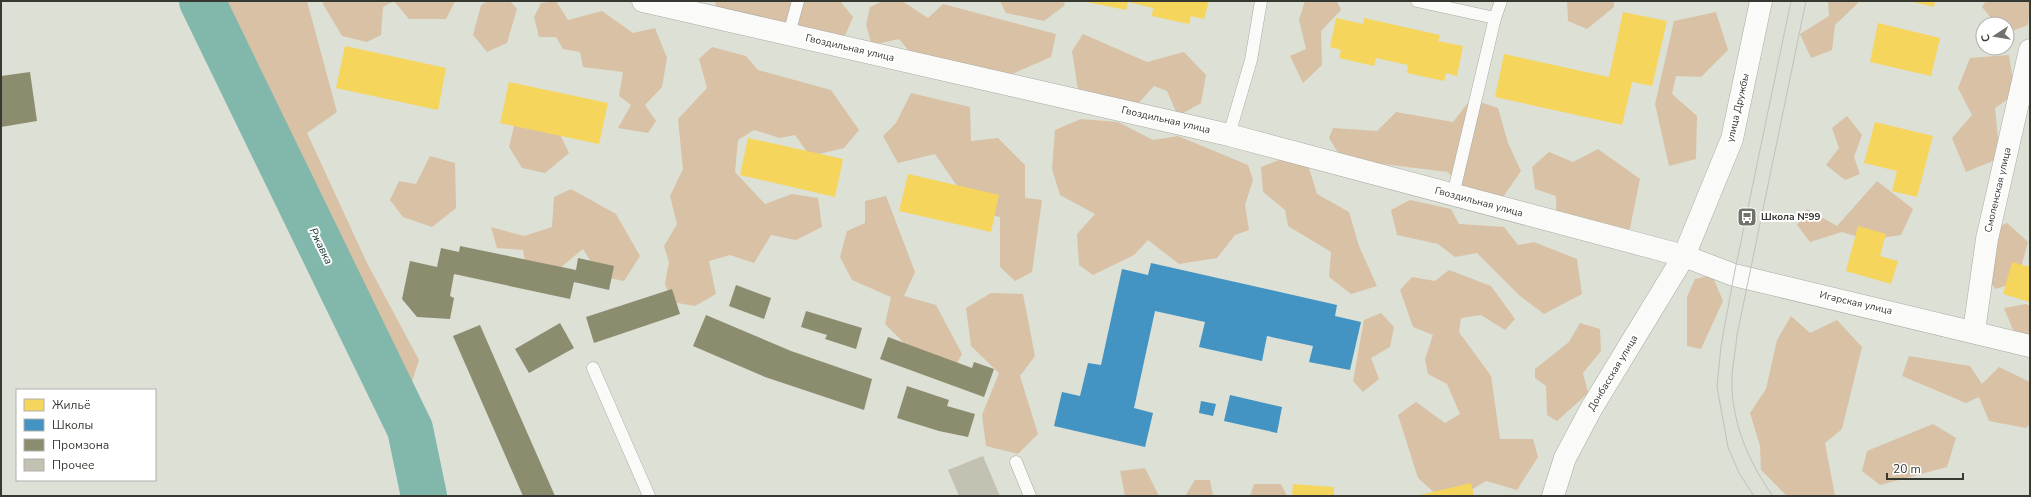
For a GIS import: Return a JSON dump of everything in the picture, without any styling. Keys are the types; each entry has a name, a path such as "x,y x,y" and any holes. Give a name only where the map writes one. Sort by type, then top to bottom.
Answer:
{"street":[{"name":"Гвоздильная улица","path":"643,1 1230,135 1684,256"},
{"name":"улица Дружбы","path":"1684,256 1732,139 1761,1"},
{"name":"Смоленская улица","path":"1974,331 1987,239 2030,50"},
{"name":"Игарская улица","path":"1684,256 1734,275 1974,331 2030,346"},
{"name":"Донбасская улица","path":"1553,496 1565,458 1592,409 1684,256"}],"lane":[{"path":"789,34 798,1"},
{"path":"1230,135 1251,60 1261,1"},
{"path":"1417,1 1495,18"},
{"path":"1453,195 1495,18 1501,1"},
{"path":"594,368 649,496"},
{"path":"1016,462 1030,496"}],"shaded area":[{"path":"199,1 307,1 337,112 307,133 367,263 419,360 408,394 389,393 328,274 231,69 225,33"},
{"path":"324,1 394,1 383,7 381,35 367,42 342,36 323,4"},
{"path":"394,1 455,1 446,19 409,19"},
{"path":"488,1 510,1 517,9 507,43 487,52 473,35 481,5"},
{"path":"556,1 568,20 602,11 633,33 655,28 667,58 662,87 645,105 656,121 648,133 618,128 631,105 619,96 623,72 583,67 580,52 563,49 556,37 539,37 534,17 541,3"},
{"path":"715,1 790,1 791,5 799,1 840,1 853,17 844,38 718,23"},
{"path":"883,1 902,1 928,18 943,4 1056,34 1051,57 1003,78 914,57 899,39 872,45 866,25 870,7"},
{"path":"1000,1 1065,1 1064,6 1044,21 1006,13"},
{"path":"1305,1 1337,1 1341,10 1321,31 1322,65 1303,83 1290,56 1306,49 1299,20"},
{"path":"1567,1 1614,1 1614,7 1587,29 1568,21"},
{"path":"1828,1 1860,1 1835,25 1832,50 1811,58 1800,34 1829,16"},
{"path":"1986,1 2030,1 2028,25 2015,30 2015,16 1989,16 1982,7"},
{"path":"1716,12 1728,50 1701,77 1676,76 1672,94 1697,116 1696,159 1669,166 1655,104 1674,21"},
{"path":"1083,34 1147,62 1184,52 1206,75 1201,103 1178,116 1167,91 1154,86 1136,106 1079,96 1072,51"},
{"path":"712,47 746,56 758,70 831,90 859,130 844,148 810,156 795,135 780,138 754,130 738,140 735,172 765,204 792,194 818,198 822,227 796,240 771,235 754,263 730,255 709,261 716,294 695,306 672,302 665,284 669,262 664,246 677,224 670,196 683,169 678,119 707,88 699,59"},
{"path":"2009,56 2015,94 1995,108 2000,158 1966,172 1952,138 1972,115 1958,88 1970,58"},
{"path":"911,93 970,107 971,141 998,138 1025,165 1025,198 1042,200 1032,272 1015,281 1000,267 1000,217 987,214 962,193 935,154 898,163 883,136 896,123"},
{"path":"1471,99 1498,108 1508,143 1521,171 1501,200 1465,193 1448,172 1342,159 1329,138 1333,128 1377,131 1396,112 1453,122"},
{"path":"1847,116 1862,135 1854,157 1860,174 1845,180 1826,165 1839,148 1832,128"},
{"path":"516,118 554,122 569,153 545,173 522,168 509,147"},
{"path":"1081,119 1118,122 1153,140 1178,136 1248,165 1253,180 1245,205 1249,230 1235,235 1217,258 1179,264 1148,240 1134,255 1093,275 1079,265 1077,234 1095,214 1060,195 1052,169 1055,130"},
{"path":"1598,149 1640,179 1629,233 1557,230 1556,196 1535,189 1532,167 1549,152 1573,162"},
{"path":"430,156 455,163 456,208 432,227 403,217 390,200 399,181 416,184"},
{"path":"1290,156 1308,165 1317,194 1349,212 1359,246 1377,286 1351,294 1329,277 1331,252 1288,226 1285,210 1263,192 1261,167"},
{"path":"1877,181 1913,209 1901,235 1868,240 1842,232 1810,242 1797,225 1807,209 1837,226"},
{"path":"571,189 616,214 640,256 624,281 600,276 583,249 549,277 526,269 523,250 497,248 491,227 524,236 552,227 554,197"},
{"path":"886,196 915,272 904,296 936,305 962,354 954,369 918,357 885,324 891,297 852,280 840,257 847,231 865,223 865,201"},
{"path":"1410,200 1451,209 1459,224 1504,227 1518,245 1534,242 1577,259 1582,294 1544,314 1520,296 1477,253 1455,257 1438,244 1397,235 1391,210"},
{"path":"2007,223 2028,242 2017,282 1996,289 1978,271 1982,233"},
{"path":"1449,270 1491,286 1515,319 1505,330 1481,315 1461,318 1459,332 1491,376 1500,439 1533,439 1538,457 1517,490 1486,481 1461,496 1438,496 1418,478 1398,415 1416,402 1445,423 1460,414 1447,384 1428,374 1425,359 1433,335 1413,327 1400,290 1412,277 1435,281"},
{"path":"1712,275 1723,301 1701,349 1687,346 1687,297 1695,279"},
{"path":"991,293 1023,294 1035,356 1020,376 1038,434 1018,454 986,446 982,415 999,373 971,346 966,308"},
{"path":"2026,304 2030,306 2030,340 2016,337 2004,308"},
{"path":"1381,313 1394,327 1390,347 1371,358 1379,379 1363,392 1353,381 1364,320"},
{"path":"1791,316 1810,333 1837,320 1862,347 1842,429 1825,443 1835,496 1787,496 1761,470 1760,446 1750,413 1766,389 1777,340"},
{"path":"1580,323 1600,329 1601,351 1583,373 1588,393 1557,421 1547,415 1546,386 1535,378 1535,369 1569,342"},
{"path":"1909,356 1970,366 1982,384 1999,367 2030,382 2030,424 2026,428 1989,421 1979,397 1966,403 1902,376"},
{"path":"1933,424 1956,438 1947,467 1880,485 1862,471 1867,451"},
{"path":"1145,468 1159,496 1125,496 1120,471"},
{"path":"1195,480 1210,480 1213,496 1185,496"},
{"path":"1254,484 1281,484 1287,496 1250,496"}],"building: Жильё":[{"path":"1209,1 1204,19 1191,16 1189,24 1152,16 1153,8 1128,2 1126,10 1087,2"},
{"path":"1909,1 1935,1 1934,7"},
{"path":"1623,12 1667,21 1652,86 1632,82 1622,125 1495,97 1504,54 1609,77"},
{"path":"1336,18 1363,24 1364,18 1440,35 1438,41 1463,46 1457,76 1446,73 1444,81 1407,73 1408,65 1376,58 1374,66 1339,58 1341,50 1330,47"},
{"path":"1878,23 1940,38 1931,76 1870,62"},
{"path":"345,46 446,68 438,110 336,88"},
{"path":"509,82 608,103 599,144 500,123"},
{"path":"1875,122 1933,136 1917,197 1892,191 1897,171 1864,163"},
{"path":"748,138 843,159 835,197 740,175"},
{"path":"908,174 999,195 991,232 899,211"},
{"path":"1858,226 1886,234 1880,256 1898,261 1891,284 1846,271"},
{"path":"2012,262 2030,267 2030,302 2003,294"},
{"path":"1471,483 1474,496 1420,496 1420,495"},
{"path":"1293,484 1334,487 1334,496 1292,496"}],"building: Школы":[{"path":"1151,263 1337,305 1335,316 1361,322 1350,370 1309,362 1313,346 1267,336 1262,361 1199,347 1205,322 1155,311 1134,408 1153,413 1145,447 1054,426 1062,392 1080,396 1088,363 1101,365 1122,269 1148,275"},
{"path":"1230,395 1282,407 1277,433 1224,421"},
{"path":"1201,401 1216,404 1213,416 1199,413"}],"building: Промзона":[{"path":"30,72 37,121 1,127 1,76"},
{"path":"460,246 576,270 578,258 614,266 609,290 574,282 570,299 454,274 450,296 454,298 450,319 417,317 402,299 410,261 437,267 441,248 459,252"},
{"path":"736,285 771,298 764,319 729,306"},
{"path":"672,289 680,314 594,343 586,317"},
{"path":"806,311 862,328 856,349 825,339 827,335 801,327"},
{"path":"706,315 791,351 872,379 864,410 765,377 693,346"},
{"path":"560,323 574,348 529,373 515,349"},
{"path":"480,325 555,496 523,496 453,336"},
{"path":"888,337 972,368 974,362 994,369 984,397 880,359"},
{"path":"907,386 949,400 947,406 975,414 968,437 939,431 897,418"}],"building: Прочее":[{"path":"983,456 1000,496 959,496 948,470"}],"waterway":[{"name":"Ржавка","path":"202,1 410,429 424,496"}],"tram line":[{"path":"1754,496 1739,473 1728,447 1717,387 1721,346 1734,275 1791,1"},
{"path":"1773,496 1756,469 1742,439 1734,408 1732,375 1737,335 1806,1"}],"place":[{"name":"Школа №99","path":"1747,217"}]}
